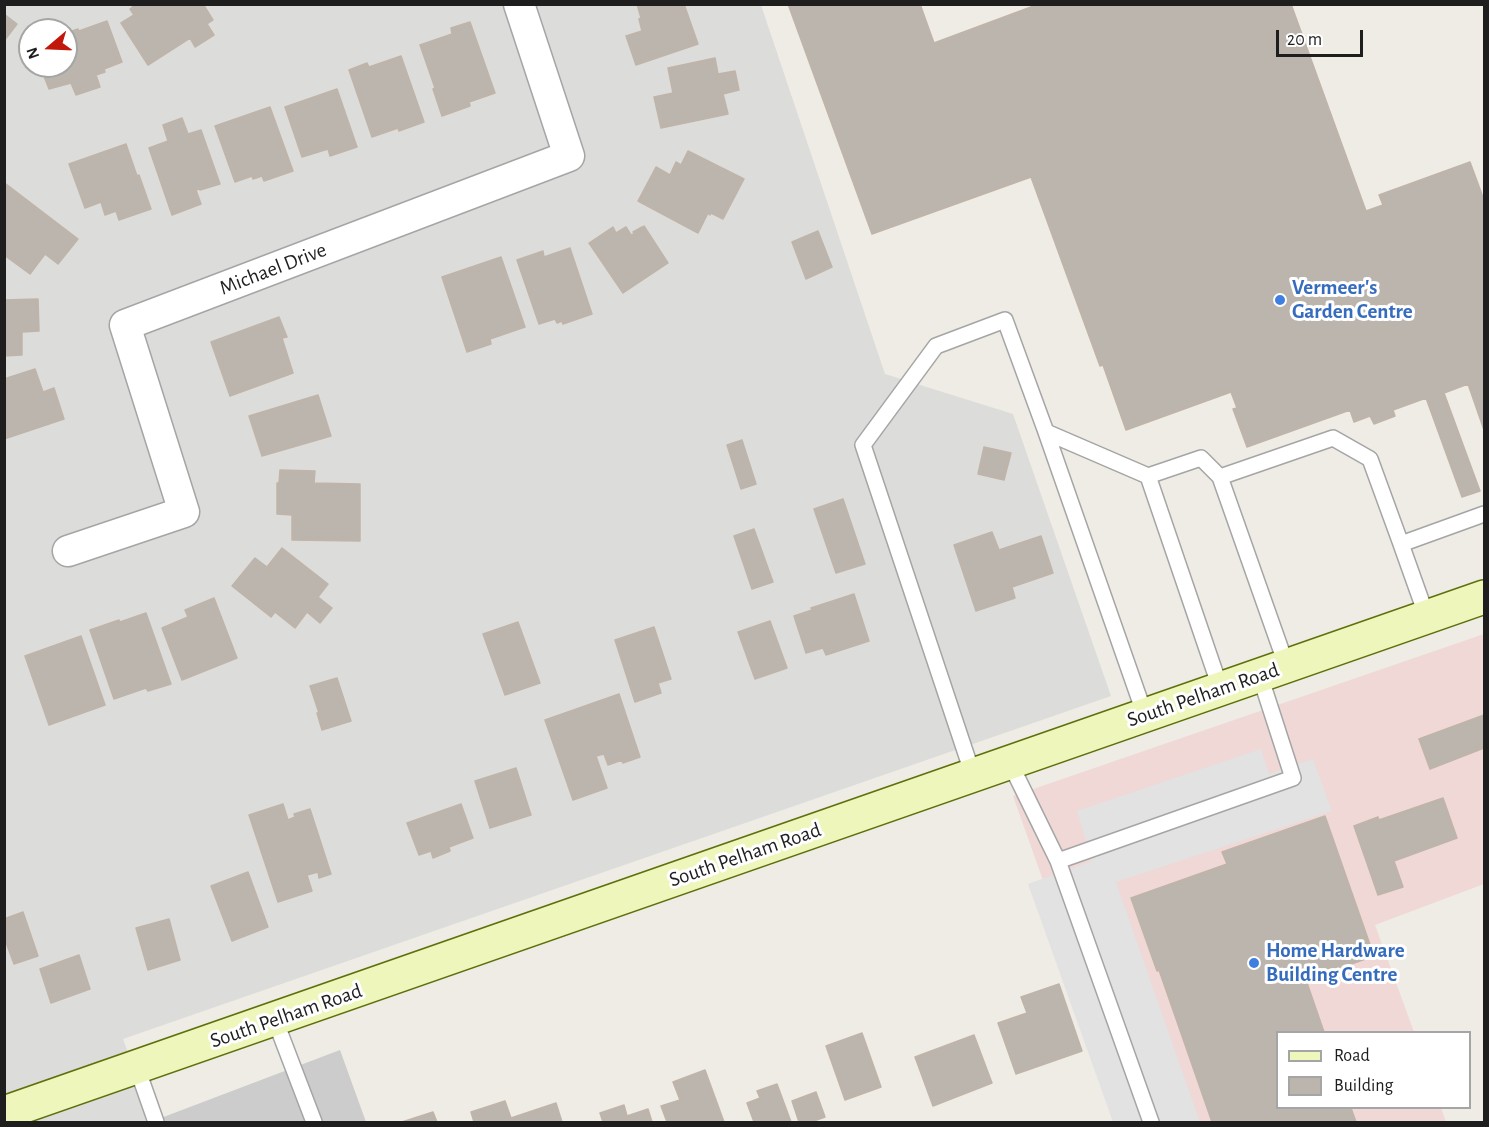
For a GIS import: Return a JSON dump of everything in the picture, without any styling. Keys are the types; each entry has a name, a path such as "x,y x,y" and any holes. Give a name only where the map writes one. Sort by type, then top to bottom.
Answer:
{"main road":[{"name":"South Pelham Road","path":"4,1113 1485,597"}],"street":[{"name":"Michael Drive","path":"68,551 184,512 125,325 569,156 519,4"}],"lane":[{"path":"973,775 862,445 936,346 1005,321 1145,715"},
{"path":"1046,432 1148,476 1201,458 1220,477 1273,671 1293,778 1058,861"},
{"path":"1220,477 1333,438 1370,459 1427,617"},
{"path":"1148,476 1221,690"},
{"path":"1401,544 1485,514"},
{"path":"1010,762 1058,861 1151,1122"},
{"path":"276,1020 314,1122"},
{"path":"136,1068 156,1122"}],"shaded area":[{"path":"5,5 761,5 885,374 1013,414 1111,696 123,1039 153,1122 5,1122"},
{"path":"1484,634 1484,884 1375,925 1414,1031 1276,1031 1276,1109 1441,1109 1446,1122 1129,1122 1013,796"},
{"path":"1261,749 1269,774 1313,759 1332,811 1116,882 1200,1122 1113,1122 1028,884 1092,861 1077,811"},
{"path":"340,1050 366,1122 153,1122 153,1121"}],"building":[{"path":"136,4 203,4 213,20 207,24 214,35 195,47 190,38 148,65 121,23 134,15 130,9"},
{"path":"637,4 684,4 698,44 636,65 626,36 642,31"},
{"name":"Vermeer's Garden Centre","path":"788,4 920,4 934,43 1039,4 1291,4 1366,211 1383,205 1379,195 1470,162 1484,200 1484,430 1468,384 1444,393 1480,491 1462,497 1426,398 1393,410 1395,416 1374,424 1370,416 1354,422 1350,410 1247,447 1233,409 1237,408 1231,392 1126,430 1103,365 1100,366 1031,177 872,234"},
{"path":"4,14 17,24 4,41"},
{"path":"107,21 122,62 96,75 100,87 76,95 71,83 49,89 45,78 78,78 78,29 79,31"},
{"path":"470,22 495,93 469,102 470,106 442,116 420,45 452,34 451,28"},
{"path":"401,56 424,122 372,137 349,70 367,63 369,67"},
{"path":"715,58 718,74 735,71 739,90 723,94 728,114 661,128 654,97 673,93 668,68"},
{"path":"337,89 357,147 330,156 328,149 302,157 285,107"},
{"path":"270,107 293,171 264,181 262,176 253,179 252,176 235,182 215,126"},
{"path":"182,118 188,134 201,130 220,184 196,190 201,204 172,215 149,148 168,141 163,125"},
{"path":"126,144 151,209 119,220 116,211 105,215 101,202 85,208 69,164"},
{"path":"688,151 744,179 723,219 708,213 698,233 638,201 656,167 670,175 676,162 681,165"},
{"path":"6,184 78,239 58,264 45,254 30,274 4,255 4,187"},
{"path":"644,226 668,263 623,293 589,243 613,227 616,233 626,227 631,235"},
{"path":"818,231 832,267 806,279 792,242"},
{"path":"570,248 592,314 563,324 562,321 557,323 555,319 539,324 517,260 543,251 544,257"},
{"path":"501,257 525,327 490,339 491,344 467,352 442,277"},
{"path":"38,299 39,331 22,332 22,355 4,356 4,300"},
{"path":"279,317 287,337 282,338 293,373 230,396 211,342"},
{"path":"35,369 43,392 54,388 64,419 4,439 4,379"},
{"path":"318,395 331,436 262,456 249,416"},
{"path":"742,440 756,484 741,489 727,445"},
{"path":"984,447 1011,453 1004,480 978,474"},
{"path":"280,470 315,471 314,483 360,484 360,541 292,540 292,515 277,514 277,483 279,483"},
{"path":"843,499 865,564 836,573 814,509"},
{"path":"754,529 773,582 752,589 734,536"},
{"path":"992,532 999,550 1041,536 1053,573 1012,587 1015,598 976,611 954,545"},
{"path":"282,548 328,584 318,597 332,608 320,623 307,612 295,628 275,612 271,617 232,586 255,558 267,567"},
{"path":"854,594 869,641 826,655 823,648 806,653 794,616"},
{"path":"214,598 237,658 182,680 162,628 188,617 185,610"},
{"path":"146,613 171,684 148,691 146,688 114,699 90,630"},
{"path":"770,621 787,668 755,679 738,632"},
{"path":"518,622 540,683 505,695 483,634"},
{"path":"654,627 671,679 658,683 661,693 635,702 615,640"},
{"path":"81,636 105,705 49,725 25,656"},
{"path":"337,678 351,721 322,730 310,686"},
{"path":"619,694 640,757 608,765 604,754 596,756 607,788 573,800 545,720"},
{"path":"1484,715 1484,748 1430,769 1419,739"},
{"path":"516,768 531,815 490,828 475,781"},
{"path":"1443,798 1457,838 1394,861 1403,887 1378,895 1354,826"},
{"path":"283,804 288,820 295,817 294,814 310,809 331,874 319,878 318,872 307,875 312,891 278,902 249,815"},
{"path":"461,804 473,838 449,847 450,851 433,858 431,851 419,855 407,823"},
{"name":"Home Hardware Building Centre","path":"1325,816 1374,956 1306,980 1324,1031 1276,1031 1276,1109 1351,1109 1356,1122 1212,1122 1159,970 1157,971 1131,898 1227,864 1222,852"},
{"path":"248,872 268,927 232,941 211,886"},
{"path":"23,912 38,956 14,964 4,937 4,919"},
{"path":"169,919 180,960 148,970 136,928"},
{"path":"79,955 90,989 51,1003 40,969"},
{"path":"1059,984 1082,1051 1016,1074 998,1023 1027,1013 1021,997"},
{"path":"862,1033 881,1087 845,1100 826,1046"},
{"path":"974,1035 992,1083 933,1106 915,1057"},
{"path":"705,1070 724,1122 667,1122 661,1106 680,1100 673,1082"},
{"path":"777,1084 791,1122 754,1122 747,1103 760,1098 757,1091"},
{"path":"816,1092 825,1117 811,1122 799,1122 792,1101"},
{"path":"505,1101 511,1118 556,1103 562,1122 474,1122 471,1112"},
{"path":"624,1105 627,1116 648,1109 652,1122 603,1122 600,1113"},
{"path":"433,1112 437,1122 402,1122"}],"place":[{"name":"Vermeer's Garden Centre","path":"1280,300"},
{"name":"Home Hardware Building Centre","path":"1254,963"}]}
